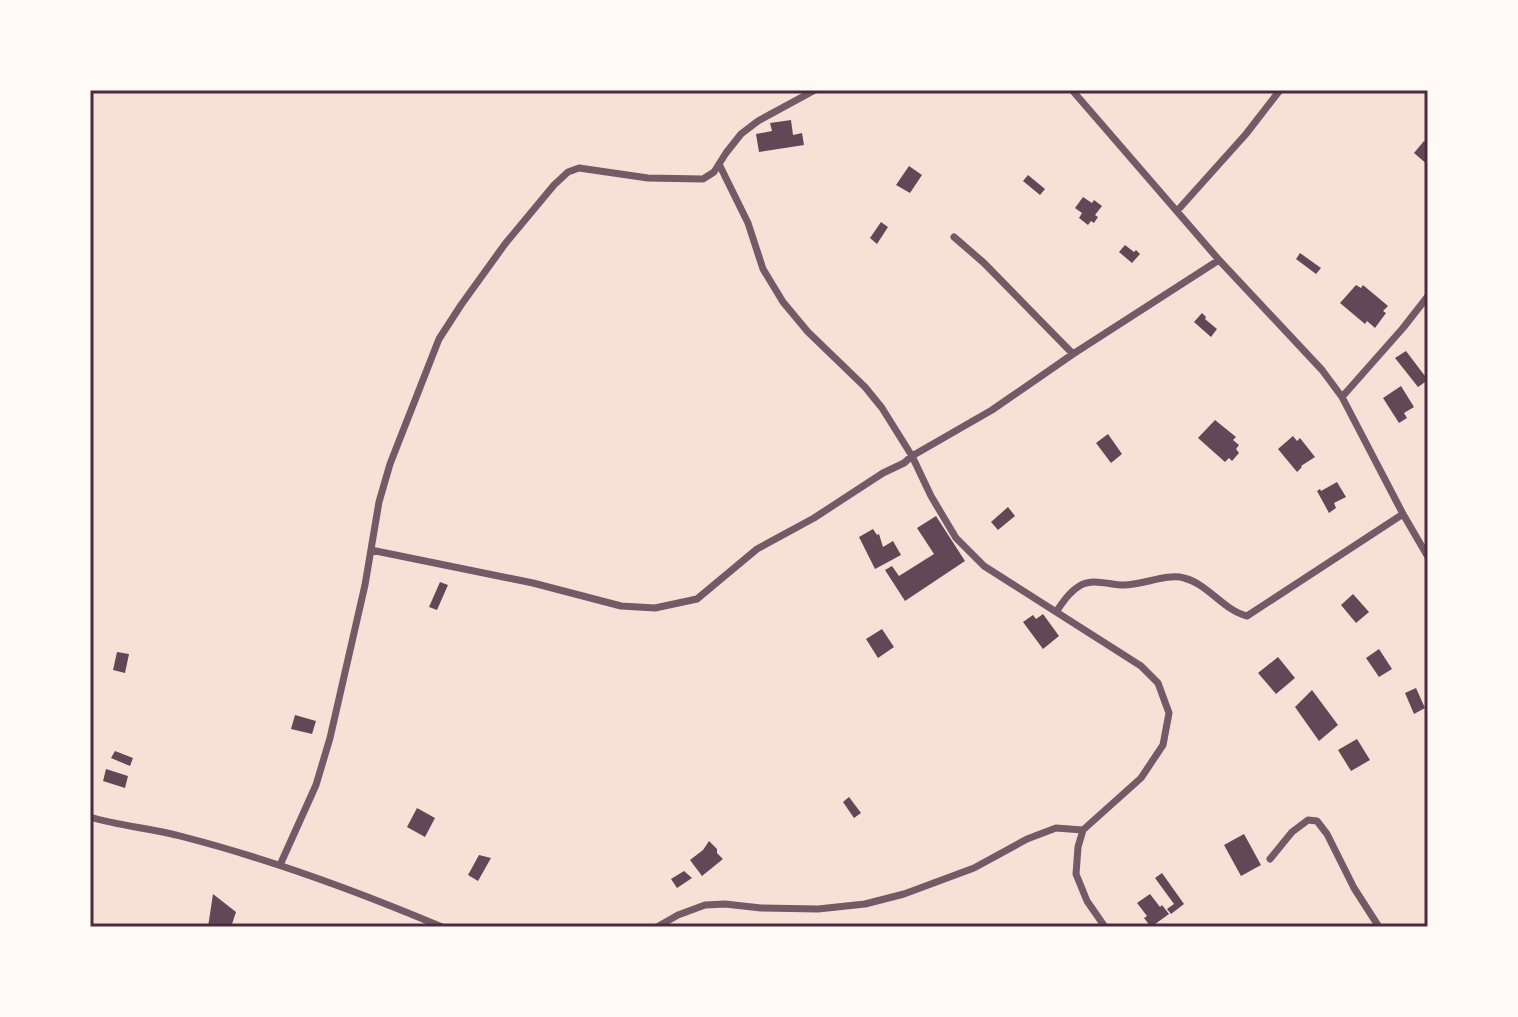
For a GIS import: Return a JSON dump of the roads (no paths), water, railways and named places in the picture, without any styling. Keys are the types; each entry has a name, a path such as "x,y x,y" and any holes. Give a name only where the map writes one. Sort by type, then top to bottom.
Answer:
{"street":[{"path":"280,865 316,785 330,738 365,585 379,502 390,464 439,339 505,244 568,172 579,168 648,178 703,179 714,172 741,134 758,121 815,90"},
{"path":"1072,90 1219,260 1322,370 1342,397 1428,557"},
{"path":"1177,211 1246,134 1280,90"},
{"path":"719,164 748,223 763,269 783,302 882,408 956,538 984,566 1141,666 1158,683 1169,713 1163,745 1141,778 1083,830 1078,847 1076,874 1087,901 1105,927"},
{"path":"954,237 984,263 1073,354"},
{"path":"371,550 533,583 621,606 655,608 697,599 757,549 992,410 1219,260"},
{"path":"1342,397 1428,296"},
{"path":"1056,612 1077,587 1089,582 1133,584 1169,576 1185,578 1247,616 1403,514"},
{"path":"90,817 178,835 280,865 368,896 442,927"},
{"path":"1270,859 1292,832 1308,820 1317,821 1379,927"},
{"path":"657,927 705,905 818,909 865,904 904,894 974,868 1027,839 1056,828 1083,830"}]}
